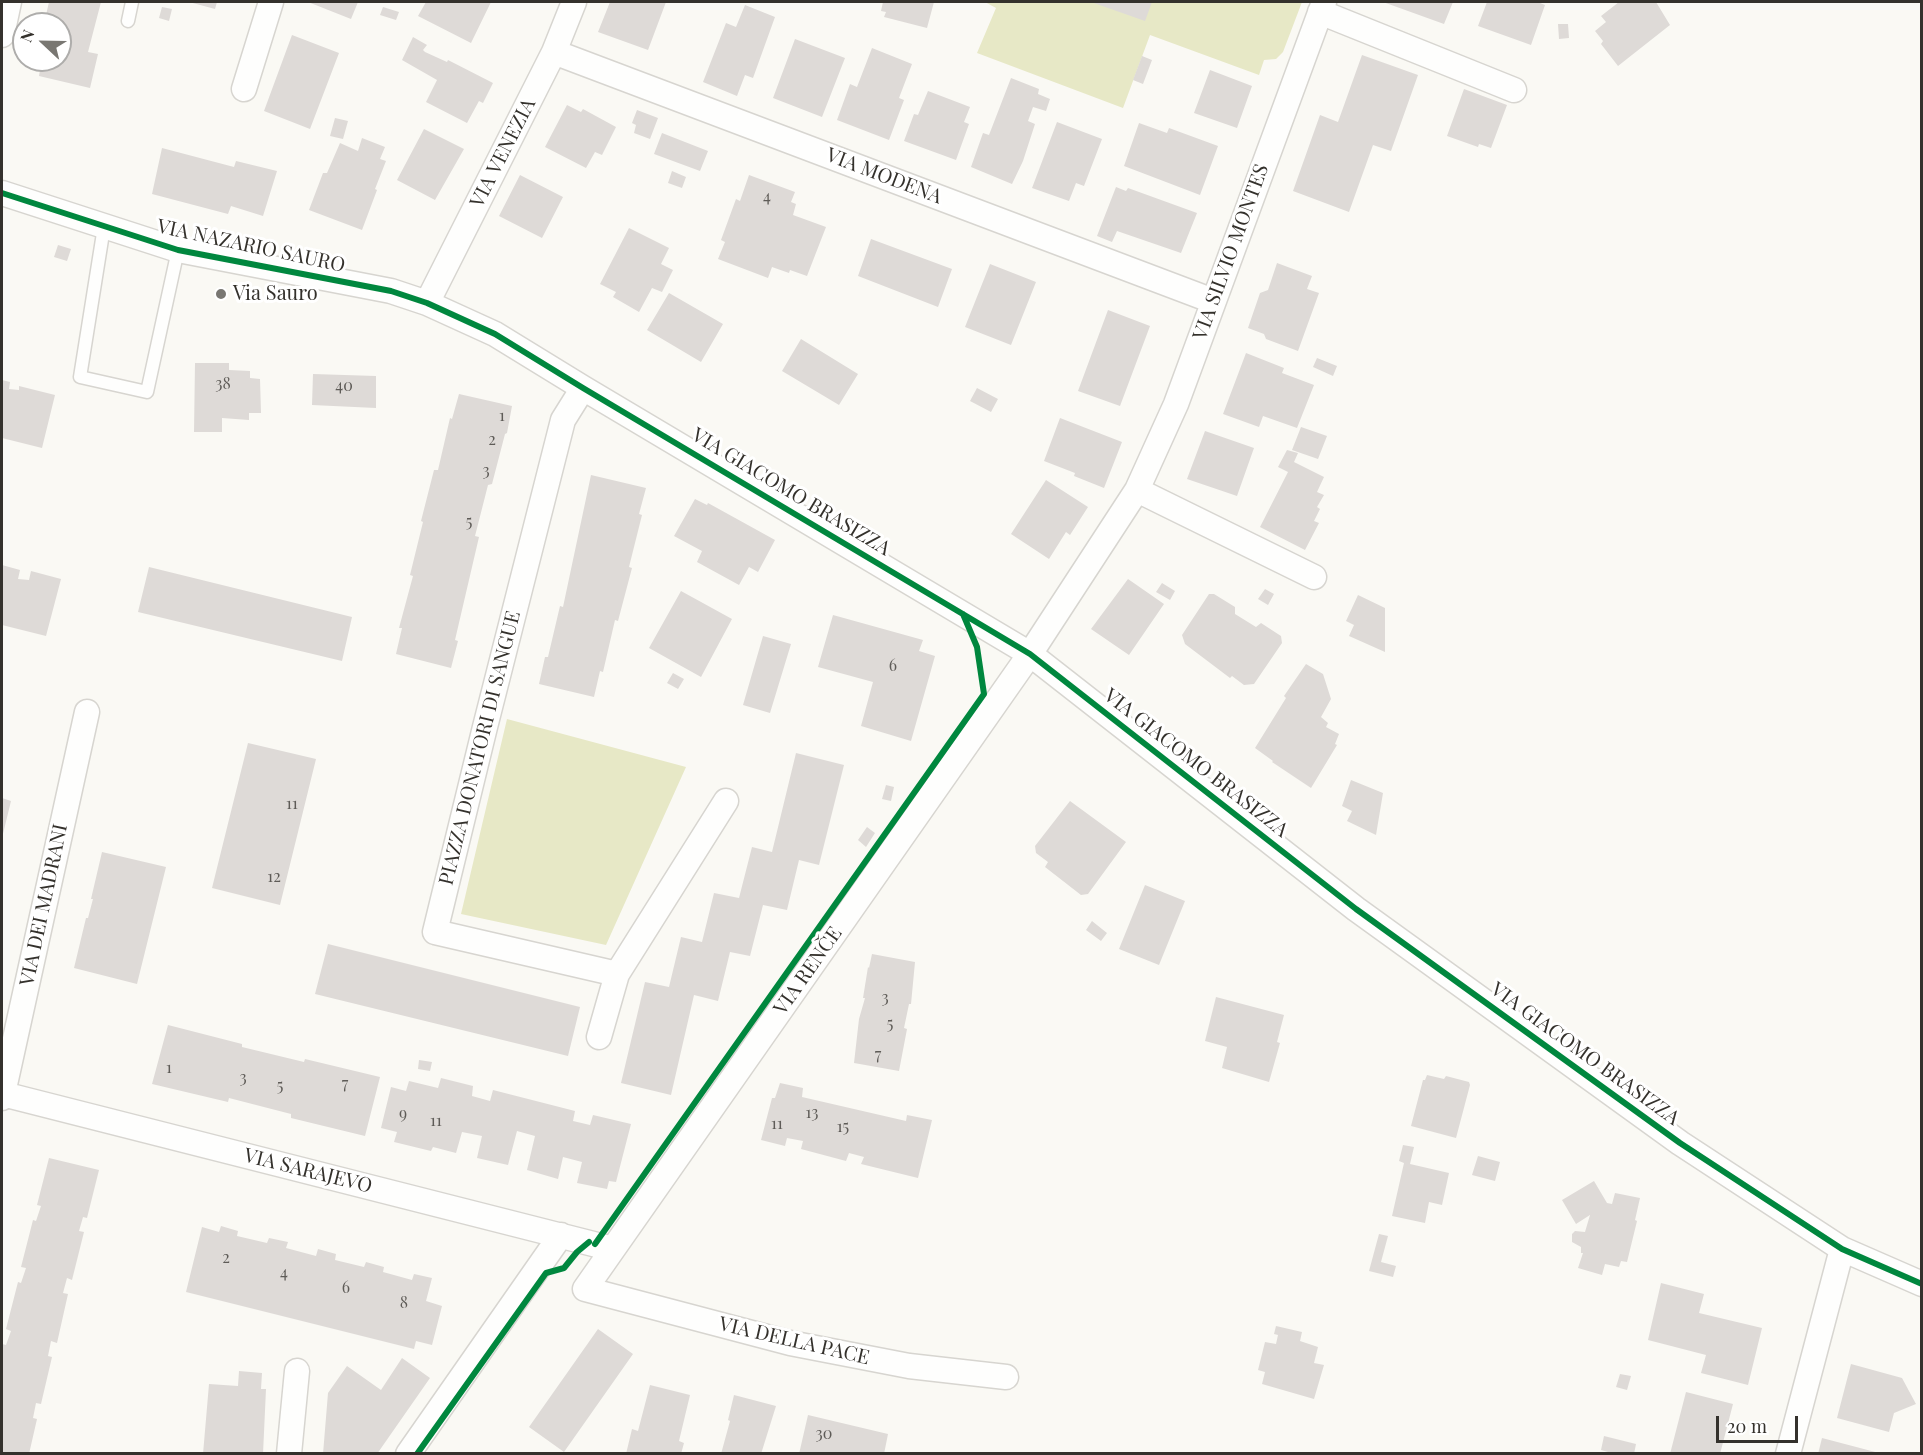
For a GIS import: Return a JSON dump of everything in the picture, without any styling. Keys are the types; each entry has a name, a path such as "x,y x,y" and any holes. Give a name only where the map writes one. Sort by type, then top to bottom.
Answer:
{"street":[{"path":"2,35 9,2"},
{"path":"244,89 271,2"},
{"name":"VIA VENEZIA","path":"428,303 554,52 574,2"},
{"name":"VIA SILVIO MONTES","path":"1030,654 1137,490 1176,404 1322,7 1514,90"},
{"name":"VIA MODENA","path":"554,52 1213,300"},
{"name":"VIA NAZARIO SAURO","path":"2,193 178,250 391,291 428,303"},
{"name":"VIA GIACOMO BRASIZZA","path":"428,303 495,334 1030,654 1356,909 1680,1143 1842,1249 1922,1284"},
{"name":"PIAZZA DONATORI DI SANGUE","path":"583,388 563,420 435,932 617,974"},
{"path":"1137,490 1314,577"},
{"name":"VIA RENČE","path":"585,1288 1030,654"},
{"name":"VIA DEI MADRANI","path":"2,1096 87,712"},
{"path":"599,1036 617,974 726,801"},
{"name":"VIA SARAJEVO","path":"2,1096 614,1248"},
{"path":"408,1454 561,1235"},
{"path":"1788,1454 1842,1249"},
{"name":"VIA DELLA PACE","path":"585,1288 790,1343 909,1366 1006,1377"},
{"path":"290,1454 297,1371"}],"lane":[{"path":"128,21 132,2"},
{"path":"104,227 80,377 147,392 178,250"}],"green space":[{"path":"985,2 1302,2 1283,52 1276,59 1264,60 1259,75 1150,35 1123,108 977,53 996,8"},
{"path":"507,719 686,767 606,945 461,914"}],"building":[{"path":"49,2 101,2 88,52 98,54 90,88 39,76 40,72 72,72 72,12 47,12"},
{"path":"189,2 217,2 215,9"},
{"path":"308,2 358,2 351,19"},
{"path":"426,2 491,2 471,43 418,16"},
{"path":"610,2 666,2 648,50 598,32"},
{"path":"883,2 934,2 927,28 884,17 886,12 881,11"},
{"path":"1091,2 1152,2 1145,21"},
{"path":"1383,2 1453,2 1444,24"},
{"path":"1487,2 1540,2 1545,5 1531,45 1478,26"},
{"path":"1619,2 1656,2 1670,25 1618,66 1601,44 1603,41 1595,31 1606,22 1601,16"},
{"path":"745,5 775,17 753,78 745,75 737,96 703,82 726,23 736,27"},
{"path":"162,7 172,9 169,21 159,18"},
{"path":"383,7 399,12 396,20 380,15"},
{"path":"1558,24 1568,24 1569,38 1559,39"},
{"path":"292,35 339,53 310,129 264,111"},
{"path":"413,37 427,45 423,50 425,52 447,62 448,60 493,83 483,103 479,101 467,123 426,102 437,80 402,60"},
{"path":"795,39 845,58 822,117 773,98"},
{"path":"872,48 912,64 899,98 904,100 889,140 837,120 850,84 857,87"},
{"path":"1362,55 1418,75 1391,151 1373,145 1349,212 1293,191 1320,115 1338,122"},
{"path":"1142,56 1152,60 1143,84 1133,80"},
{"path":"1210,70 1252,86 1237,128 1194,113"},
{"path":"1011,78 1039,89 1038,94 1050,99 1046,111 1033,107 1028,121 1035,124 1023,161 1012,184 971,167 983,133 989,135"},
{"path":"1464,89 1507,105 1491,148 1479,144 1478,147 1447,136"},
{"path":"928,91 970,107 964,122 969,124 956,160 904,141 914,114 918,115"},
{"path":"567,105 581,112 583,109 616,127 602,155 595,152 586,168 545,147"},
{"path":"637,110 658,118 650,139 634,133 636,125 632,123"},
{"path":"335,118 348,121 343,139 330,136"},
{"path":"1057,122 1102,139 1084,186 1076,183 1069,201 1032,188"},
{"path":"1139,123 1167,133 1169,128 1218,146 1200,195 1124,166"},
{"path":"424,129 464,149 435,200 397,180"},
{"path":"662,133 708,151 700,171 654,154"},
{"path":"362,138 385,147 380,159 386,161 362,230 309,210 323,173 327,173 340,143 358,151"},
{"path":"162,148 234,167 236,161 277,171 263,216 231,206 228,214 152,194"},
{"path":"672,171 686,177 682,188 668,183"},
{"path":"520,175 563,197 542,238 499,216"},
{"path":"749,175 795,192 791,202 796,204 793,215 826,227 807,276 772,267 768,278 718,259 725,242 721,240 736,199 740,201"},
{"path":"1116,187 1126,191 1128,188 1197,213 1181,253 1117,231 1112,242 1097,236"},
{"path":"629,228 669,248 661,264 673,270 662,292 652,288 639,312 613,297 616,292 600,284"},
{"path":"871,239 952,269 938,307 858,276"},
{"path":"58,245 71,249 67,261 54,257"},
{"path":"1277,263 1312,276 1307,289 1319,293 1298,351 1266,339 1264,334 1248,328 1260,293 1268,290"},
{"path":"990,264 1036,282 1011,345 965,327"},
{"path":"669,293 723,324 701,362 647,330"},
{"path":"1108,310 1150,326 1120,406 1078,391"},
{"path":"801,339 858,374 839,405 782,371"},
{"path":"1246,353 1284,368 1282,373 1314,385 1297,428 1263,416 1259,427 1223,414"},
{"path":"1317,358 1337,366 1333,376 1313,367"},
{"path":"195,363 229,363 229,370 250,371 250,378 260,379 261,413 249,413 249,420 222,418 222,432 194,432"},
{"path":"313,374 376,376 376,408 312,405"},
{"path":"2,380 10,382 9,389 19,390 19,386 55,395 42,448 2,438"},
{"path":"977,388 998,399 991,412 970,401"},
{"path":"459,394 512,406 507,433 492,484 488,485 475,536 479,537 455,640 458,641 451,668 396,654 402,628 399,628 413,576 410,575 423,522 421,521 434,470 438,470 450,418 452,419"},
{"path":"1060,418 1122,442 1104,488 1044,461"},
{"path":"1301,427 1327,436 1318,459 1292,450"},
{"path":"1205,431 1254,448 1237,496 1187,479"},
{"path":"1287,450 1298,453 1294,462 1324,477 1317,492 1324,495 1317,507 1320,509 1314,521 1319,523 1305,550 1260,527 1288,472 1278,467"},
{"path":"591,475 646,488 629,567 632,568 594,697 539,684 560,606 563,607"},
{"path":"1046,480 1088,507 1070,535 1066,532 1049,559 1011,534"},
{"path":"695,499 707,505 708,503 775,540 758,572 749,567 739,585 697,562 702,551 674,536"},
{"path":"2,565 20,570 18,579 29,580 31,571 61,579 46,636 2,625"},
{"path":"149,567 352,617 342,661 138,612"},
{"path":"1128,579 1164,604 1129,655 1091,629"},
{"path":"1162,583 1175,591 1170,600 1156,592"},
{"path":"1265,589 1274,594 1268,605 1258,599"},
{"path":"681,591 732,619 701,677 649,648"},
{"path":"1209,594 1214,594 1235,607 1235,614 1256,627 1261,623 1281,636 1282,643 1254,684 1244,685 1232,676 1230,678 1185,644 1182,635"},
{"path":"1358,595 1385,608 1385,652 1349,636 1354,625 1346,621"},
{"path":"833,615 923,640 919,651 935,656 911,741 861,726 873,682 818,667"},
{"path":"763,636 791,644 770,713 743,705"},
{"path":"1306,664 1323,674 1331,699 1321,717 1328,723 1326,727 1339,734 1335,744 1337,745 1311,788 1255,748 1286,698 1284,696"},
{"path":"673,673 684,679 678,689 667,683"},
{"path":"248,743 316,759 280,905 212,888"},
{"path":"796,753 844,765 819,865 799,860 787,910 763,905 750,956 730,952 718,1001 694,995 671,1095 621,1083 645,982 669,987 681,937 702,942 714,893 739,898 752,847 772,852"},
{"path":"1351,780 1383,793 1376,835 1347,821 1352,811 1342,806"},
{"path":"886,785 894,787 891,801 882,799"},
{"path":"2,798 11,801 2,838"},
{"path":"1070,801 1126,842 1088,894 1081,895 1045,867 1048,862 1036,853 1035,846"},
{"path":"867,827 875,833 866,847 858,840"},
{"path":"102,852 166,867 137,984 74,968 93,899 91,899"},
{"path":"1145,885 1185,901 1159,965 1119,949"},
{"path":"1092,921 1107,933 1101,941 1086,930"},
{"path":"328,944 580,1007 568,1056 315,994"},
{"path":"872,954 915,962 911,1004 909,1004 904,1028 907,1029 899,1071 854,1063 859,1019"},
{"path":"1216,997 1284,1015 1277,1042 1280,1043 1269,1082 1222,1068 1227,1047 1205,1041"},
{"path":"168,1025 242,1044 242,1047 380,1077 365,1136 291,1118 291,1114 229,1098 228,1102 152,1084"},
{"path":"419,1060 432,1062 430,1071 418,1069"},
{"path":"1427,1075 1444,1079 1446,1076 1469,1082 1456,1138 1411,1126 1423,1080"},
{"path":"441,1078 473,1086 472,1096 490,1101 493,1090 575,1111 573,1121 590,1125 593,1115 631,1124 616,1182 609,1181 607,1189 577,1183 582,1162 563,1157 558,1179 527,1170 535,1136 517,1131 508,1165 477,1158 482,1136 462,1132 456,1153 433,1147 431,1151 394,1142 397,1132 381,1128 391,1087 406,1091 409,1081 438,1088"},
{"path":"780,1083 803,1088 802,1097 906,1121 907,1115 932,1120 918,1178 861,1164 864,1157 849,1153 846,1161 801,1149 803,1141 787,1138 785,1146 761,1140 772,1098 775,1098"},
{"path":"1403,1145 1414,1147 1410,1164 1449,1173 1442,1205 1429,1202 1425,1223 1392,1216 1404,1163 1399,1161"},
{"path":"1478,1156 1500,1162 1495,1181 1472,1175"},
{"path":"49,1158 99,1170 87,1218 83,1217 79,1231 84,1232 72,1280 67,1278 63,1293 68,1294 57,1343 51,1341 48,1356 52,1357 41,1404 36,1403 33,1418 37,1419 29,1454 2,1454 2,1344 6,1345 11,1331 6,1329 18,1282 21,1283 26,1268 21,1267 33,1220 36,1221 41,1206 37,1205"},
{"path":"1594,1181 1607,1203 1612,1204 1615,1193 1640,1198 1627,1262 1621,1261 1619,1267 1605,1264 1602,1275 1578,1268 1583,1253 1581,1253 1581,1247 1572,1242 1572,1234 1575,1231 1585,1232 1590,1215 1576,1224 1562,1200"},
{"path":"221,1226 238,1231 237,1236 267,1243 269,1238 288,1242 286,1248 316,1256 318,1249 336,1254 335,1260 364,1267 366,1262 384,1267 383,1272 412,1280 414,1274 432,1278 426,1301 442,1306 432,1345 416,1341 414,1349 186,1292 202,1227 219,1232"},
{"path":"1379,1234 1388,1236 1381,1262 1396,1266 1393,1277 1369,1271"},
{"path":"1661,1283 1704,1294 1699,1313 1762,1328 1748,1385 1701,1373 1706,1355 1648,1340"},
{"path":"1276,1326 1302,1332 1300,1341 1318,1347 1314,1363 1324,1365 1314,1399 1262,1384 1265,1372 1258,1370 1265,1342 1276,1344 1278,1335 1274,1334"},
{"path":"598,1329 633,1354 564,1452 529,1427"},
{"path":"402,1358 430,1378 377,1454 323,1454 328,1393 347,1366 381,1390"},
{"path":"1851,1364 1902,1378 1916,1404 1894,1413 1889,1432 1837,1418"},
{"path":"239,1371 262,1373 261,1389 266,1389 263,1454 203,1454 209,1384 238,1386"},
{"path":"1620,1374 1631,1376 1627,1390 1616,1387"},
{"path":"650,1385 690,1395 679,1441 684,1443 681,1454 626,1454 632,1429 638,1431"},
{"path":"1686,1392 1733,1404 1720,1454 1670,1454"},
{"path":"734,1395 776,1406 761,1454 721,1454"},
{"path":"808,1415 888,1434 884,1454 799,1454"},
{"path":"1604,1436 1636,1444 1634,1454 1615,1454 1601,1450"},
{"path":"1822,1438 1879,1453 1879,1454 1818,1454"}],"cycle path":[{"path":"2,193 178,250 391,291 427,303 495,334 1030,654 1356,909 1680,1143 1842,1249 1922,1284"},
{"path":"595,1244 984,694 977,647 963,614"},
{"path":"417,1454 546,1273 564,1268 589,1242"}],"place":[{"name":"Via Sauro","path":"221,294"}]}
